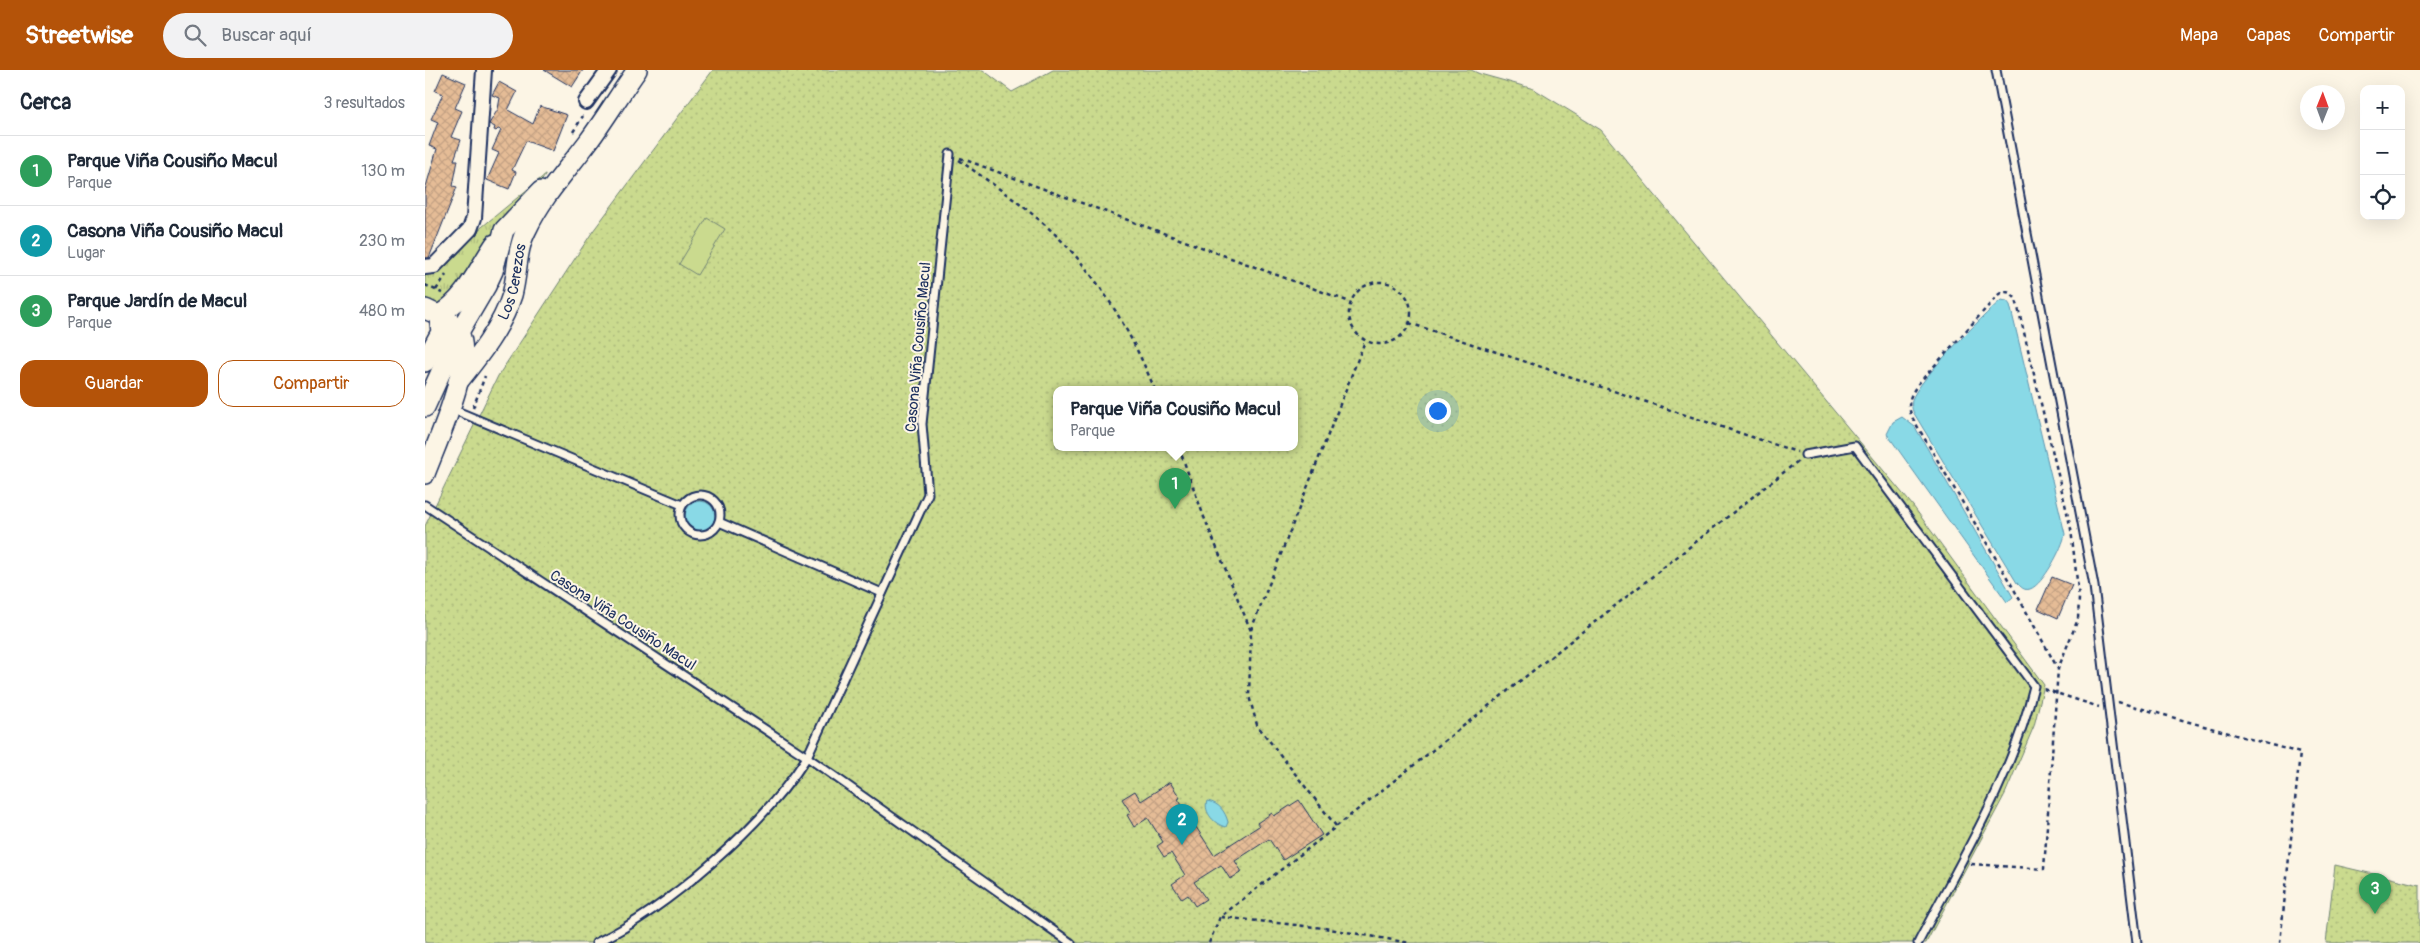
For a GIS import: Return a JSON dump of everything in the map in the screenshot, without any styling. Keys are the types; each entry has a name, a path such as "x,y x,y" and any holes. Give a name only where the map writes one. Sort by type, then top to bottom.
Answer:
{"street":[{"path":"425,267 434,266 470,228 474,218 484,70"},
{"path":"586,102 609,70"},
{"name":"Los Cerezos","path":"459,382 486,345 508,304 526,230 558,178 589,140 637,70"},
{"name":"Los Cerezos","path":"426,401 459,332 493,271 504,230 541,191 558,178"},
{"path":"432,312 455,304 504,230"},
{"path":"425,474 459,382 463,353 459,332 454,325 432,312"},
{"path":"425,362 441,332 432,312"},
{"path":"426,401 449,408"}],"lane":[{"path":"1996,70 2094,586 2137,943"},
{"name":"Casona Viña Cousiño Macul","path":"596,943 620,932 681,887 744,834 793,779 807,757 929,494 922,424 950,154"},
{"path":"449,408 682,505"},
{"path":"1805,455 1855,446 2033,686 2024,725 1998,790 1918,943"},
{"path":"694,496 707,496 717,505 720,512 719,522 714,530 708,534 702,536 689,533 680,523 679,516 682,505 694,496"},
{"name":"Casona Viña Cousiño Macul","path":"425,505 807,757 1071,943"},
{"path":"719,522 882,593"}],"path":[{"path":"950,154 1350,302"},
{"path":"950,154 1014,200 1044,224 1067,246 1105,294 1135,346 1153,386"},
{"path":"1374,282 1390,284 1404,292 1409,302 1411,312 1409,323 1404,333 1396,340 1375,344 1365,340 1352,328 1348,311 1350,302 1355,292 1364,285 1374,282"},
{"path":"425,285 436,290"},
{"path":"1959,863 2044,869 2058,669 2078,619 2079,598 2071,529 2016,299 2005,291 1999,294 1918,384 1908,399 1908,408 2058,669"},
{"path":"1409,323 1805,455"},
{"path":"1336,826 1257,725 1249,696 1251,631 1365,340"},
{"path":"1180,451 1204,517 1251,631"},
{"path":"1209,943 1219,916 1336,826 1805,455"},
{"path":"2033,686 2109,710 2118,702 2301,753 2280,943"},
{"path":"1219,916 1324,928 1410,943"}],"green space":[{"path":"713,70 983,70 1012,92 1053,70 1471,70 1534,89 1601,130 1913,506 2044,685 2034,726 2005,794 1926,943 425,943 425,526 498,376 593,231"},
{"path":"546,174 465,301 450,310 425,300 425,274"},
{"path":"707,218 725,229 697,275 679,264"},
{"path":"2335,865 2420,885 2420,943 2326,943"}],"water":[{"path":"2001,300 2007,301 2010,305 2065,534 2056,556 2041,581 2030,589 2023,588 2017,583 1912,410 1912,400 1926,378 1952,348"},
{"path":"1902,417 1915,427 2013,597 2007,602 1887,434 1893,422"},
{"path":"700,501 706,502 714,510 714,522 706,530 700,531 694,530 686,522 685,516 686,510 694,502"},
{"path":"1207,801 1215,804 1223,811 1228,822 1226,827 1218,824 1208,814"}],"building":[{"path":"544,70 583,70 572,87"},
{"path":"443,73 466,83 455,108 462,111 451,137 461,140 454,160 458,160 453,186 457,187 429,258 425,258 425,190 437,149 429,146 438,122 431,119 443,94 435,91"},
{"path":"499,82 517,92 508,110 533,124 540,106 567,115 553,151 526,141 512,170 516,172 509,189 487,180 499,153 492,150 501,130 494,130 495,127 489,124 498,109 500,98 492,95"},
{"path":"2052,577 2072,585 2058,618 2038,609"},
{"path":"1170,782 1180,798 1178,799 1214,855 1259,826 1257,823 1272,813 1274,816 1299,800 1322,835 1283,860 1269,839 1235,861 1242,872 1230,879 1221,865 1194,882 1206,899 1195,906 1188,895 1182,899 1172,884 1185,875 1171,853 1164,857 1157,846 1163,842 1148,818 1134,827 1127,815 1131,813 1122,799 1135,791 1141,801"}],"place":[{"name":"Parque Viña Cousiño Macul","path":"1175,509"},
{"name":"Casona Viña Cousiño Macul","path":"1182,845"},
{"name":"Parque Jardín de Macul","path":"2375,914"}]}
